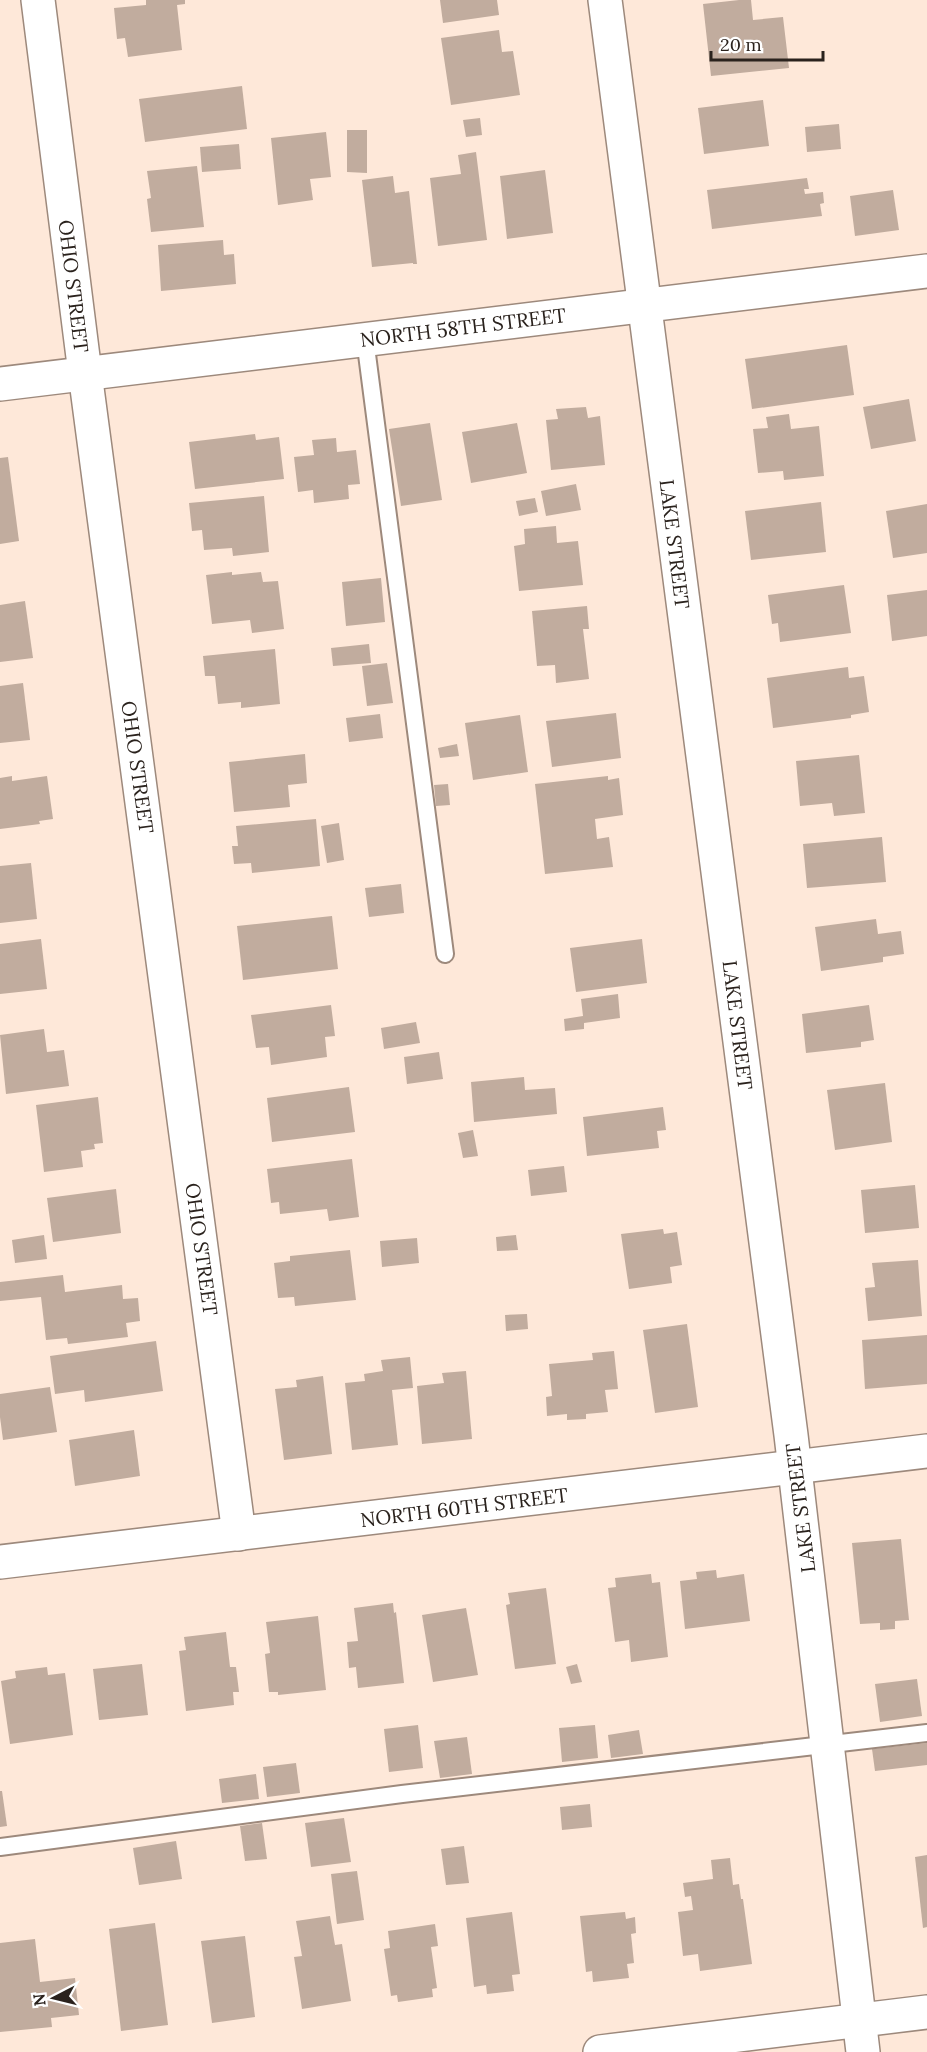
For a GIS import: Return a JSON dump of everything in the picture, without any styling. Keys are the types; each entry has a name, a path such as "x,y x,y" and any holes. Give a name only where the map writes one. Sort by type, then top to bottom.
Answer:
{"street":[{"name":"OHIO STREET","path":"38,0 85,373 239,1534"},
{"name":"LAKE STREET","path":"605,0 795,1467 861,2036"},
{"name":"NORTH 58TH STREET","path":"0,384 927,271"},
{"name":"NORTH 60TH STREET","path":"0,1562 927,1451"},
{"path":"600,2052 861,2036 927,2012"}],"lane":[{"path":"365,339 445,954"},
{"path":"0,1847 402,1794 927,1733"}],"building":[{"path":"146,0 185,0 185,4 177,5 182,50 128,57 125,38 117,39 114,8 146,5"},
{"path":"440,0 497,0 499,15 443,23"},
{"path":"751,0 753,20 783,17 789,68 711,76 703,4"},
{"path":"499,30 502,52 513,51 520,95 451,105 441,38"},
{"path":"242,86 247,129 145,142 139,99"},
{"path":"763,100 769,146 704,154 698,108"},
{"path":"480,118 482,135 466,137 463,120"},
{"path":"839,124 841,149 807,152 805,127"},
{"path":"347,130 367,130 367,173 347,172"},
{"path":"326,132 331,177 310,179 313,200 278,205 271,138"},
{"path":"239,144 241,169 202,172 200,147"},
{"path":"476,152 487,240 438,246 430,178 461,174 458,155"},
{"path":"197,166 204,227 151,232 147,199 151,198 147,171"},
{"path":"545,170 553,233 507,239 500,176"},
{"path":"393,176 395,193 409,191 417,264 372,267 362,180"},
{"path":"807,178 809,189 804,189 805,194 823,192 824,203 820,204 822,216 712,229 707,190"},
{"path":"893,190 899,230 855,236 850,196"},
{"path":"223,240 224,255 234,254 236,284 161,291 158,245"},
{"path":"847,345 854,395 752,409 745,359"},
{"path":"909,399 916,441 871,449 863,407"},
{"path":"586,407 588,418 600,416 605,465 551,470 546,420 558,419 556,409"},
{"path":"789,414 791,429 819,426 824,476 784,480 783,471 758,473 753,429 768,428 766,417"},
{"path":"430,423 442,500 401,506 389,429"},
{"path":"517,423 527,473 471,483 462,432"},
{"path":"255,434 256,440 279,437 284,479 195,489 189,442"},
{"path":"336,438 337,452 356,450 360,484 348,485 349,499 314,503 313,490 298,492 294,457 314,455 312,440"},
{"path":"8,457 19,541 0,544 0,458"},
{"path":"576,484 581,510 546,516 541,491"},
{"path":"264,496 269,552 233,556 232,548 204,550 202,530 192,531 189,503"},
{"path":"535,498 538,512 519,516 516,501"},
{"path":"821,502 826,552 751,560 745,511"},
{"path":"927,504 927,553 893,558 886,511"},
{"path":"556,526 557,543 578,541 583,585 519,591 514,546 525,544 524,529"},
{"path":"232,572 232,575 261,572 263,582 278,581 284,629 252,633 250,620 212,624 206,575"},
{"path":"381,578 385,622 346,626 342,582"},
{"path":"844,585 851,633 780,642 778,623 772,624 768,595"},
{"path":"927,590 927,636 892,641 887,595"},
{"path":"25,601 33,658 0,662 0,605"},
{"path":"587,606 589,629 583,629 589,679 556,683 555,665 537,666 532,611"},
{"path":"369,644 371,663 333,666 331,648"},
{"path":"275,649 280,704 241,708 241,702 218,704 215,676 205,676 203,656"},
{"path":"387,663 393,703 367,706 362,666"},
{"path":"848,667 849,678 864,676 869,712 851,715 851,718 773,728 767,678"},
{"path":"23,683 30,740 0,743 0,686"},
{"path":"616,713 621,758 552,767 546,721"},
{"path":"380,714 383,738 349,742 346,718"},
{"path":"520,715 528,772 473,780 465,723"},
{"path":"457,744 459,756 440,758 438,748"},
{"path":"305,754 307,783 288,785 290,807 234,812 229,762"},
{"path":"859,755 865,813 834,816 832,803 800,806 796,761"},
{"path":"12,776 12,781 47,776 53,819 39,821 40,824 0,829 0,778"},
{"path":"608,776 608,780 619,778 623,815 595,819 597,839 609,837 613,867 545,874 535,784"},
{"path":"448,784 450,805 436,806 434,785"},
{"path":"316,819 320,866 252,873 251,863 234,864 232,846 238,846 236,826"},
{"path":"339,823 344,860 327,863 321,826"},
{"path":"882,837 886,882 807,888 803,844"},
{"path":"31,863 37,919 0,923 0,866"},
{"path":"401,884 404,913 369,917 365,888"},
{"path":"332,916 338,969 243,980 237,926"},
{"path":"876,919 878,934 901,931 904,954 883,957 883,962 821,971 815,927"},
{"path":"41,939 47,989 0,994 0,944"},
{"path":"642,939 647,983 576,992 570,948"},
{"path":"618,994 620,1018 584,1023 584,1029 565,1031 564,1019 583,1016 581,999"},
{"path":"331,1005 335,1036 325,1037 327,1057 271,1065 269,1047 256,1048 251,1015"},
{"path":"869,1005 874,1040 861,1042 861,1047 806,1053 802,1014"},
{"path":"416,1022 420,1043 384,1049 381,1028"},
{"path":"44,1029 47,1052 64,1050 69,1086 6,1094 0,1035"},
{"path":"439,1052 443,1079 407,1084 404,1057"},
{"path":"524,1077 525,1090 555,1088 557,1114 474,1122 471,1082"},
{"path":"885,1083 892,1142 835,1150 827,1090"},
{"path":"349,1087 355,1132 272,1142 267,1098"},
{"path":"98,1097 103,1143 94,1144 95,1149 81,1151 83,1167 44,1172 36,1105"},
{"path":"663,1107 666,1130 657,1131 659,1148 587,1156 583,1117"},
{"path":"473,1130 478,1156 463,1158 458,1133"},
{"path":"352,1159 359,1217 329,1221 327,1209 280,1214 279,1202 271,1203 267,1169"},
{"path":"564,1166 567,1192 531,1196 528,1170"},
{"path":"915,1185 919,1228 865,1233 861,1190"},
{"path":"116,1189 121,1233 53,1242 47,1198"},
{"path":"663,1229 664,1234 677,1232 682,1265 670,1267 672,1283 629,1289 621,1234"},
{"path":"44,1235 47,1259 15,1263 12,1240"},
{"path":"516,1235 518,1250 497,1251 496,1237"},
{"path":"417,1238 419,1263 382,1267 380,1241"},
{"path":"350,1250 356,1300 295,1306 294,1297 278,1298 274,1263 290,1261 290,1256"},
{"path":"918,1260 922,1316 868,1321 865,1288 875,1287 872,1263"},
{"path":"63,1275 65,1292 122,1285 123,1299 138,1298 140,1321 126,1323 128,1337 68,1344 67,1338 46,1340 41,1297 0,1301 0,1282"},
{"path":"527,1314 528,1329 506,1331 505,1315"},
{"path":"687,1324 698,1407 655,1413 643,1330"},
{"path":"927,1335 927,1384 865,1389 862,1340"},
{"path":"156,1341 163,1391 85,1402 84,1390 55,1394 50,1356"},
{"path":"614,1351 618,1389 605,1390 608,1412 586,1414 586,1419 567,1420 567,1414 547,1416 546,1397 552,1396 549,1364 593,1360 592,1353"},
{"path":"410,1357 413,1388 392,1390 398,1445 352,1450 345,1383 365,1381 364,1374 383,1371 381,1360"},
{"path":"466,1371 472,1439 422,1444 417,1386 444,1383 442,1373"},
{"path":"323,1376 332,1454 284,1460 275,1389 297,1387 296,1380"},
{"path":"50,1387 57,1432 3,1440 0,1394"},
{"path":"134,1430 140,1476 75,1486 69,1440"},
{"path":"901,1539 909,1620 895,1621 895,1629 880,1630 880,1623 860,1624 852,1543"},
{"path":"716,1570 717,1578 744,1574 750,1621 685,1629 680,1581 697,1579 696,1572"},
{"path":"651,1574 652,1583 660,1582 668,1657 631,1662 629,1640 615,1642 608,1588 616,1587 615,1578"},
{"path":"546,1588 556,1664 515,1669 506,1605 510,1604 508,1593"},
{"path":"393,1603 404,1683 358,1688 356,1667 349,1668 347,1642 358,1641 354,1608"},
{"path":"466,1608 478,1675 433,1682 422,1615"},
{"path":"318,1616 326,1690 278,1695 278,1692 269,1692 265,1654 270,1653 266,1622"},
{"path":"226,1632 230,1667 236,1667 239,1692 233,1692 234,1705 186,1711 179,1651 186,1650 184,1637"},
{"path":"142,1664 148,1715 99,1720 93,1669"},
{"path":"577,1664 582,1682 571,1684 566,1667"},
{"path":"47,1667 48,1675 65,1673 73,1735 10,1744 1,1681 16,1678 15,1671"},
{"path":"917,1679 922,1716 880,1722 875,1684"},
{"path":"418,1725 423,1768 389,1772 384,1729"},
{"path":"595,1725 598,1758 562,1762 559,1728"},
{"path":"639,1730 643,1754 611,1758 608,1735"},
{"path":"467,1737 472,1774 440,1778 434,1741"},
{"path":"927,1743 927,1765 875,1771 872,1749"},
{"path":"296,1763 300,1793 267,1797 263,1767"},
{"path":"256,1774 259,1799 222,1803 219,1779"},
{"path":"0,1791 2,1791 7,1826 0,1827"},
{"path":"590,1804 592,1827 562,1830 560,1807"},
{"path":"344,1818 351,1862 311,1867 305,1823"},
{"path":"262,1823 267,1859 245,1861 240,1826"},
{"path":"176,1841 182,1879 139,1885 133,1848"},
{"path":"464,1846 469,1883 446,1885 441,1849"},
{"path":"927,1855 927,1927 923,1928 915,1857"},
{"path":"730,1858 733,1885 739,1884 741,1899 743,1899 752,1964 700,1971 698,1954 683,1956 678,1912 693,1910 691,1896 685,1897 683,1883 713,1879 711,1860"},
{"path":"357,1871 364,1920 337,1924 331,1874"},
{"path":"512,1912 520,1974 512,1975 514,1991 487,1994 486,1985 474,1987 466,1918"},
{"path":"625,1912 626,1919 635,1917 636,1933 631,1934 634,1963 627,1964 629,1978 593,1982 592,1971 586,1972 580,1916"},
{"path":"330,1916 335,1945 342,1944 351,2001 302,2009 294,1957 302,1956 296,1921"},
{"path":"155,1923 168,2025 121,2031 109,1929"},
{"path":"435,1924 438,1946 431,1947 437,1988 432,1989 433,1997 398,2002 397,1995 391,1996 384,1949 390,1948 388,1931"},
{"path":"245,1936 255,2017 212,2023 201,1941"},
{"path":"35,1939 40,1982 75,1978 79,2015 51,2018 52,2027 0,2032 0,1943"}]}
